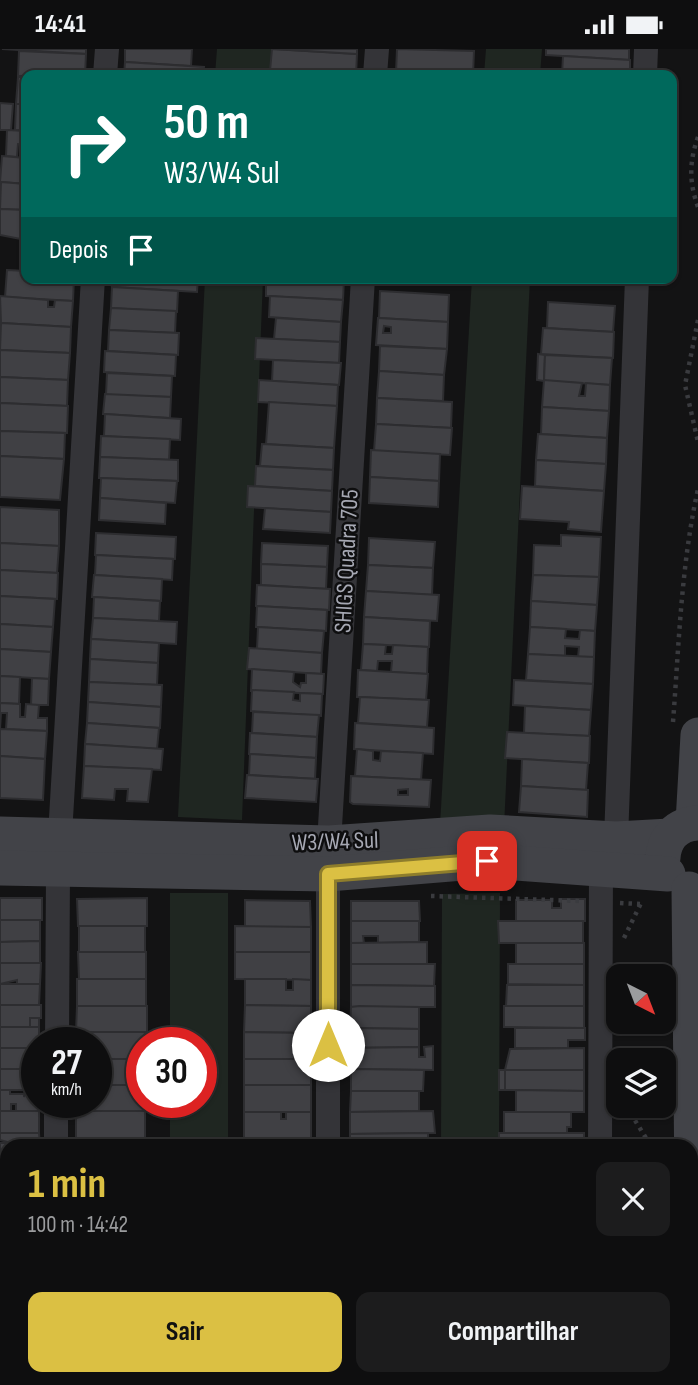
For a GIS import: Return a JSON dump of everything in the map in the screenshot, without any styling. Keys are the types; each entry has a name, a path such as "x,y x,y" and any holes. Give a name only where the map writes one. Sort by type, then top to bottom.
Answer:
{"main road":[{"path":"685,733 687,828 663,854 678,881 686,1139"},
{"name":"W3/W4 Sul","path":"608,853 687,828"},
{"name":"W3/W4 Sul","path":"0,834 60,835 204,855 328,859 488,846 608,853 678,881"},
{"name":"W3/W4 Sul","path":"0,868 58,871 204,855"}],"street":[{"path":"105,70 107,49"},
{"path":"375,70 377,49"},
{"path":"645,70 646,49"},
{"path":"60,835 93,284"},
{"name":"SHIGS Quadra 705","path":"328,1139 328,859 363,284"},
{"path":"600,1139 608,853 637,284"},
{"path":"57,1027 58,871"},
{"path":"56,1139 57,1118"}],"path":[{"path":"698,137 691,156 691,186 698,207"},
{"path":"698,320 685,386 698,442"},
{"path":"685,733 682,598 691,520 698,489"},
{"path":"623,941 678,881"},
{"path":"634,1118 647,1139"}],"shaded area":[{"path":"217,49 273,49 272,70 215,70"},
{"path":"486,49 542,49 540,70 484,70"},
{"path":"205,284 263,284 242,820 178,817"},
{"path":"472,284 530,284 504,827 440,825"},
{"path":"170,893 228,893 228,1139 170,1139 170,1118 217,1118 217,1027 170,1027"},
{"path":"500,893 499,1139 441,1139 442,894"}],"building":[{"path":"2,49 86,49 86,54"},
{"path":"125,49 192,49 191,66 125,62"},
{"path":"272,49 357,54 356,70 270,70"},
{"path":"274,49 357,49 357,54"},
{"path":"397,49 474,51 473,70 396,70"},
{"path":"546,49 629,49 629,60 546,55"},
{"path":"19,51 86,54 85,70 21,70 21,76 18,76"},
{"path":"563,56 630,60 630,70 562,70"},
{"path":"125,62 204,67 204,70 124,70"},
{"path":"18,77 21,77 21,104 16,104"},
{"path":"0,103 13,104 11,130 0,130"},
{"path":"16,104 21,104 21,131 15,130"},
{"path":"7,130 21,131 17,157 6,156"},
{"path":"2,156 21,158 21,184 0,182"},
{"path":"1,182 21,184 21,210 0,209"},
{"path":"0,209 21,210 21,239 0,235"},
{"path":"7,270 21,271 21,284 74,284 73,301 5,297"},
{"path":"111,284 198,284 197,292 112,287"},
{"path":"266,284 344,284 343,300 266,296"},
{"path":"112,287 178,291 177,312 111,308"},
{"path":"380,291 449,295 448,322 379,318"},
{"path":"0,296 48,300 48,307 54,307 55,300 73,301 71,327 1,323"},
{"path":"270,296 343,300 341,322 269,317"},
{"path":"548,302 615,306 613,332 547,328"},
{"path":"111,308 176,311 175,333 109,330"},
{"path":"276,318 341,322 340,342 274,339"},
{"path":"378,318 448,322 447,349 376,345","holes":["384,326 391,327 391,333 383,333"]},
{"path":"1,323 71,327 70,353 0,350"},
{"path":"543,328 614,332 613,358 541,354"},
{"path":"109,330 179,333 178,355 108,351"},
{"path":"256,338 340,342 339,363 255,359"},
{"path":"380,346 447,349 444,375 379,371"},
{"path":"0,350 70,353 68,380 0,377"},
{"path":"105,351 176,355 175,376 104,372"},
{"path":"538,354 545,355 544,381 537,380"},
{"path":"545,355 612,358 610,385 544,381"},
{"path":"273,360 341,363 339,385 272,381"},
{"path":"379,371 444,375 443,401 377,398"},
{"path":"107,373 172,376 171,397 106,395"},
{"path":"0,377 68,380 67,406 0,403"},
{"path":"259,380 338,385 337,406 258,402"},
{"path":"544,380 582,383 579,396 585,396 586,383 610,385 609,411 542,407"},
{"path":"105,394 171,397 170,418 103,414"},
{"path":"377,398 452,402 451,428 376,424"},
{"path":"269,402 337,406 334,448 266,444"},
{"path":"0,403 68,406 67,433 0,431"},
{"path":"542,407 609,411 607,438 541,434"},
{"path":"105,414 181,419 180,440 104,436"},
{"path":"376,424 452,428 450,455 374,451"},
{"path":"0,431 65,433 64,459 0,456"},
{"path":"538,434 607,438 606,464 536,460"},
{"path":"101,436 170,439 169,460 100,457"},
{"path":"262,444 334,448 333,470 260,466"},
{"path":"371,450 440,454 439,481 370,477"},
{"path":"0,456 64,459 60,500 0,497"},
{"path":"100,457 178,460 178,481 99,478"},
{"path":"536,460 606,464 604,491 535,486"},
{"path":"256,466 333,470 332,491 255,486"},
{"path":"370,477 439,481 438,507 369,503"},
{"path":"101,478 177,481 175,503 100,498"},
{"path":"248,486 332,491 331,512 247,507"},
{"path":"522,486 604,491 601,532 568,529 569,522 520,519"},
{"path":"100,498 166,503 165,524 99,520"},
{"path":"0,507 59,510 59,546 0,543"},
{"path":"265,508 331,512 330,533 263,529"},
{"path":"96,533 176,537 175,559 95,555"},
{"path":"561,535 601,537 599,577 533,575 534,545 561,546"},
{"path":"369,538 435,542 433,568 368,565"},
{"path":"0,543 59,546 57,573 0,570"},
{"path":"262,543 328,546 327,567 261,564"},
{"path":"96,555 173,559 172,580 95,575"},
{"path":"261,564 327,567 326,589 261,585"},
{"path":"368,565 433,568 432,595 366,591"},
{"path":"0,570 58,573 57,599 0,596"},
{"path":"94,575 162,579 161,601 92,597"},
{"path":"533,575 599,577 597,605 531,601"},
{"path":"257,585 330,589 329,610 256,606"},
{"path":"366,591 439,595 437,621 364,617"},
{"path":"0,596 55,599 53,627 0,624"},
{"path":"94,597 160,601 159,621 93,618"},
{"path":"531,601 597,605 595,631 530,627"},
{"path":"257,606 327,610 326,631 256,627"},
{"path":"364,617 430,621 429,647 363,644"},
{"path":"93,618 177,622 176,644 91,639"},
{"path":"0,624 53,627 51,652 0,649"},
{"path":"258,627 324,631 322,653 257,649"},
{"path":"530,627 566,629 565,638 579,639 580,630 595,631 594,657 578,657 579,647 565,646 565,656 528,654"},
{"path":"91,639 159,643 158,663 90,659"},
{"path":"363,644 386,645 385,654 392,654 393,645 428,647 427,674 391,672 392,661 378,661 377,671 361,670"},
{"path":"249,648 322,653 321,674 247,669"},
{"path":"0,649 51,652 49,679 0,676"},
{"path":"528,654 594,657 593,684 526,680"},
{"path":"90,659 158,663 157,685 89,682"},
{"path":"252,669 294,672 293,682 300,687 301,683 306,683 306,673 324,674 323,694 251,691"},
{"path":"358,670 428,674 426,700 357,697"},
{"path":"0,676 20,677 19,704 0,703"},
{"path":"32,678 49,679 48,705 31,705"},
{"path":"514,680 593,684 591,710 513,705"},
{"path":"89,682 162,685 161,707 88,702"},
{"path":"252,690 294,692 293,700 300,701 300,693 322,694 321,716 251,711"},
{"path":"360,697 429,700 427,727 358,723"},
{"path":"88,702 161,707 160,728 87,723"},
{"path":"0,703 20,704 20,717 25,717 26,704 39,705 38,718 47,718 47,731 6,729 7,713 1,713 0,729"},
{"path":"525,706 591,710 589,736 524,733"},
{"path":"253,712 319,715 317,737 252,733"},
{"path":"87,723 159,728 157,749 85,744"},
{"path":"355,723 434,728 433,754 354,749"},
{"path":"0,729 47,731 45,759 0,756"},
{"path":"507,732 590,736 589,763 505,758"},
{"path":"250,733 317,737 316,758 249,754"},
{"path":"85,744 163,749 161,770 84,766"},
{"path":"357,749 373,751 373,760 380,761 381,751 423,753 421,780 355,776"},
{"path":"250,754 316,758 315,779 249,775"},
{"path":"0,756 45,759 43,800 0,798"},
{"path":"522,759 588,763 586,790 521,786"},
{"path":"84,766 152,769 148,802 127,801 128,789 115,789 114,800 82,798"},
{"path":"247,775 318,779 316,802 245,798"},
{"path":"351,776 431,780 429,807 350,802","holes":["408,789 408,795 398,795 398,790"]},
{"path":"521,786 588,790 587,817 519,812"},
{"path":"0,898 42,898 42,920 0,920"},
{"path":"147,898 147,926 78,926 77,899"},
{"path":"561,899 585,899 585,921 516,921 516,900 552,900 552,908 561,908"},
{"path":"245,900 310,901 311,927 245,927"},
{"path":"351,901 419,901 420,921 351,921"},
{"path":"0,920 40,920 40,941 0,942"},
{"path":"351,921 419,921 419,942 378,943 378,936 363,936 364,943 351,943"},
{"path":"498,921 583,921 583,943 499,943"},
{"path":"79,926 145,926 145,952 79,952"},
{"path":"235,926 311,927 311,952 235,952"},
{"path":"40,941 40,963 0,963 0,942"},
{"path":"427,942 427,964 351,964 351,943"},
{"path":"516,943 584,943 584,964 516,964"},
{"path":"78,952 146,952 146,979 79,979"},
{"path":"235,952 311,952 311,980 235,979"},
{"path":"0,963 41,963 40,984 17,984 17,980 0,984"},
{"path":"351,964 435,964 434,986 351,985"},
{"path":"508,964 584,964 584,985 508,984"},
{"path":"77,979 146,979 146,1006 77,1006"},
{"path":"245,979 286,979 286,990 293,990 293,979 311,980 311,1006 245,1005"},
{"path":"0,984 40,984 39,1005 0,1005"},
{"path":"351,985 435,986 435,1007 351,1007"},
{"path":"507,985 584,985 584,1006 506,1006"},
{"path":"0,1005 41,1005 41,1018 30,1018 30,1027 0,1027"},
{"path":"245,1005 311,1006 311,1033 244,1032"},
{"path":"77,1006 147,1006 147,1027 126,1027 126,1032 112,1032 112,1027 76,1027"},
{"path":"504,1006 584,1006 584,1028 504,1027"},
{"path":"351,1007 419,1007 419,1029 350,1028"},
{"path":"30,1018 39,1018 39,1027 30,1027"},
{"path":"0,1027 21,1027 21,1048 0,1048"},
{"path":"350,1028 419,1029 419,1047 351,1048"},
{"path":"515,1028 585,1028 585,1040 568,1040 568,1048 515,1048"},
{"path":"112,1032 126,1032 126,1059 112,1059"},
{"path":"244,1032 311,1033 311,1059 244,1059"},
{"path":"433,1046 433,1070 348,1069 348,1048 419,1047 419,1057 425,1057 424,1047"},
{"path":"0,1048 21,1048 21,1069 0,1069"},
{"path":"584,1048 584,1070 505,1070 510,1049"},
{"path":"112,1059 126,1059 126,1085 112,1085"},
{"path":"244,1059 311,1059 311,1085 244,1085"},
{"path":"0,1069 21,1069 21,1090 0,1090"},
{"path":"351,1069 424,1070 423,1091 351,1091"},
{"path":"499,1070 505,1070 505,1090 499,1090"},
{"path":"505,1070 584,1070 584,1091 505,1090"},
{"path":"112,1085 126,1085 126,1111 112,1111"},
{"path":"244,1085 311,1085 311,1112 244,1112"},
{"path":"0,1090 21,1094 21,1111 16,1111 16,1104 11,1104 11,1111 0,1111"},
{"path":"516,1090 584,1091 584,1112 516,1112"},
{"path":"351,1091 419,1091 419,1111 350,1112"},
{"path":"0,1111 21,1111 21,1118 39,1118 39,1133 0,1133"},
{"path":"112,1111 126,1111 126,1118 145,1118 145,1138 76,1138 76,1118 112,1118"},
{"path":"433,1111 435,1133 350,1134 350,1112"},
{"path":"244,1112 281,1112 281,1119 286,1119 286,1112 311,1112 311,1139 244,1138"},
{"path":"504,1112 571,1112 571,1127 567,1127 567,1133 504,1133"},
{"path":"0,1133 39,1133 39,1139 0,1139"},
{"path":"428,1133 428,1139 350,1139 350,1134"},
{"path":"499,1133 584,1133 584,1139 499,1139"},
{"path":"79,1138 162,1138 162,1139"},
{"path":"242,1138 311,1139 242,1139"}],"route":[{"path":"328,1045 328,874 487,861"}]}
